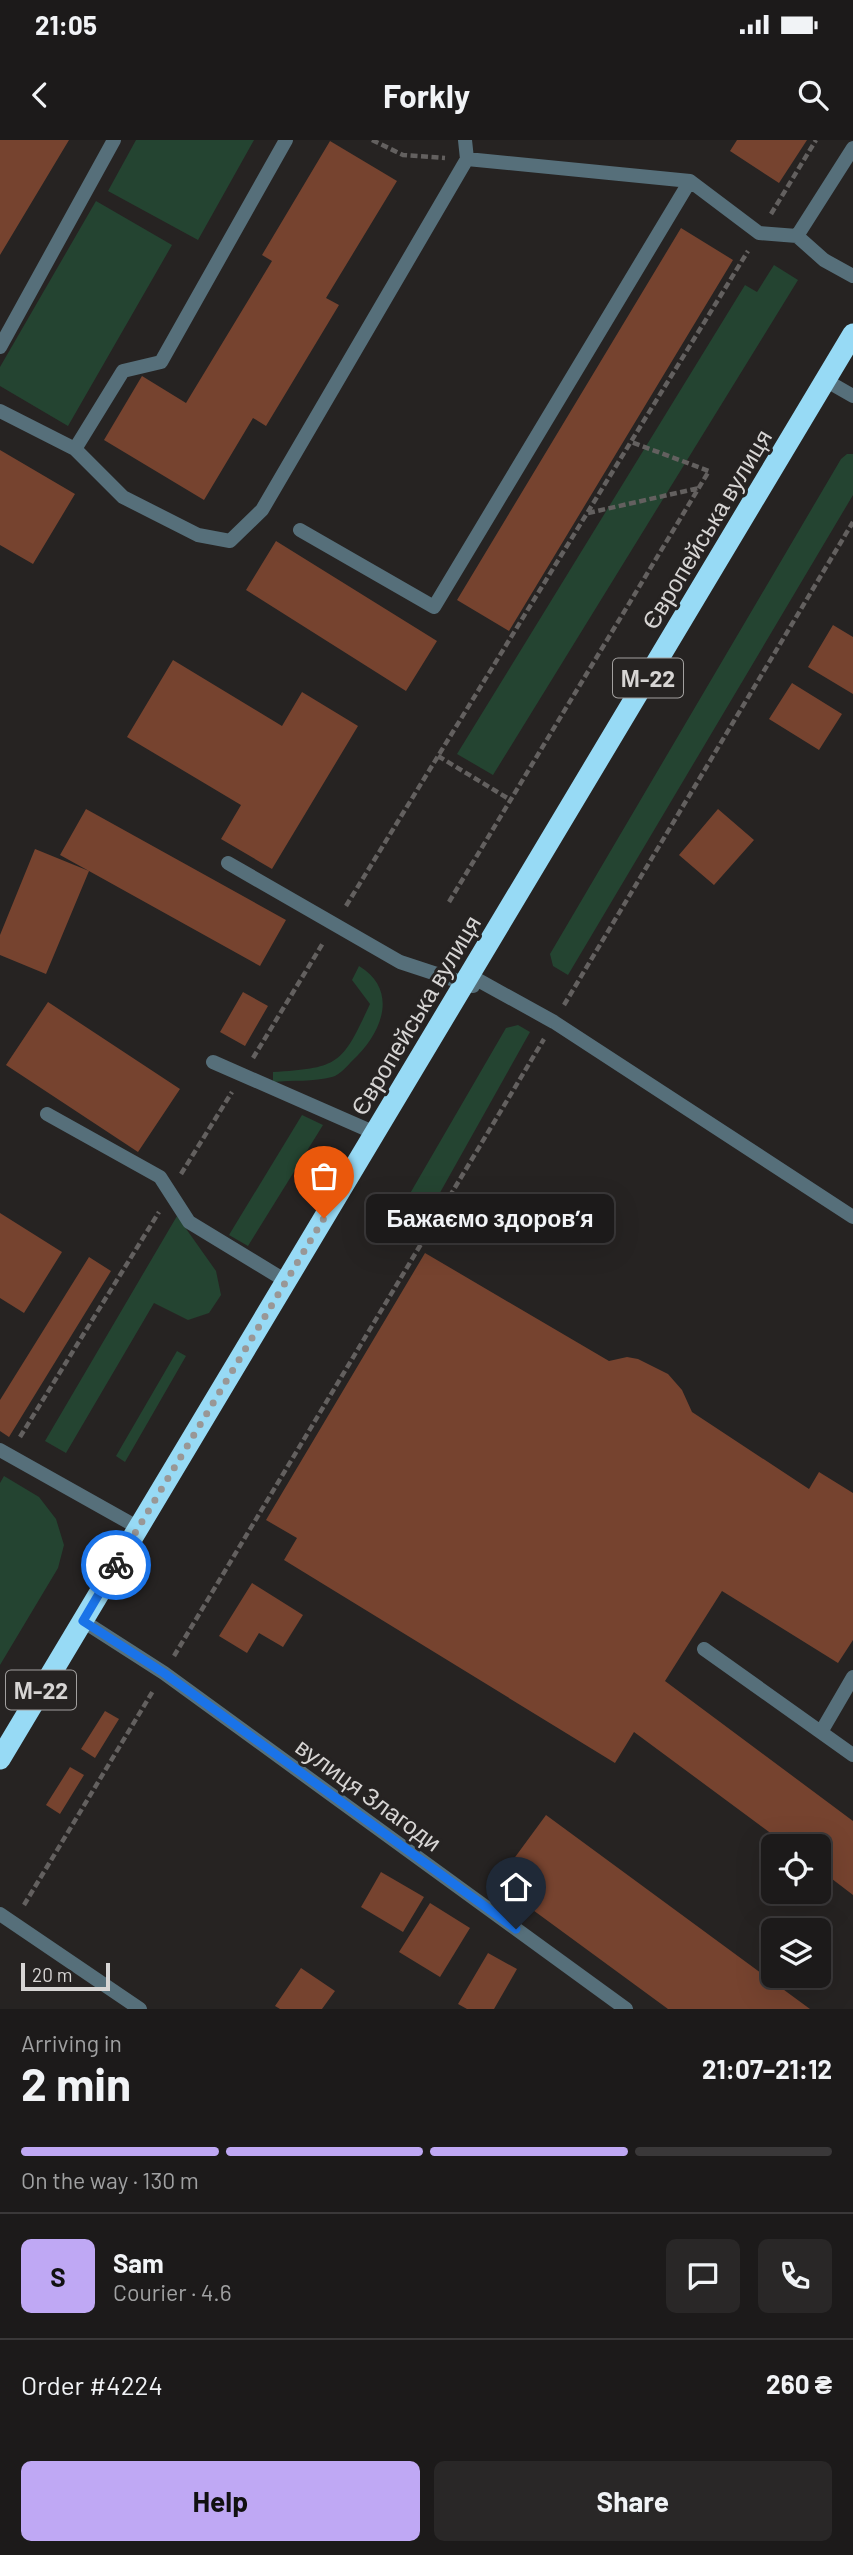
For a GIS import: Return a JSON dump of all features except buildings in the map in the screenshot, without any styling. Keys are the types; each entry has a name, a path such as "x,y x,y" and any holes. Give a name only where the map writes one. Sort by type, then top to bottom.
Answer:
{"highway":[{"name":"Європейська вулиця","path":"0,1759 853,334"}],"street":[{"path":"0,347 114,140"},
{"path":"75,449 123,371 161,362 286,140"},
{"path":"0,411 75,449 123,497 198,536 230,541 261,510 467,159 465,140"},
{"path":"797,236 853,148"},
{"path":"467,159 690,181 759,233 797,236 824,260 853,276"},
{"path":"300,530 434,607 690,181"},
{"path":"825,380 853,396"},
{"path":"228,863 336,922 400,962 467,979 552,1025 619,1064 853,1217"},
{"path":"213,1062 375,1133"},
{"path":"47,1114 160,1177 189,1222 286,1282"},
{"path":"5,1452 139,1528"},
{"name":"вулиця Злагоди","path":"83,1621 164,1673 626,2009"},
{"path":"704,1650 853,1755"},
{"path":"821,1732 853,1677"},
{"path":"0,1914 141,2009"}],"path":[{"path":"372,140 403,155 467,159"},
{"path":"5,1452 170,1193 816,140"},
{"path":"449,902 709,471 631,442"},
{"path":"587,513 699,488"},
{"path":"14,1923 853,522"},
{"path":"438,756 509,799"}],"green space":[{"path":"136,140 254,140 198,240 108,191"},
{"path":"96,201 172,245 68,426 0,386 0,367"},
{"path":"774,265 798,280 493,775 457,754 745,285 757,292"},
{"path":"847,454 853,454 853,495 568,975 553,966 550,954 841,459"},
{"path":"359,966 372,976 383,1000 382,1013 372,1038 335,1076 318,1080 273,1082 273,1072 326,1065 345,1051 370,1004 352,980"},
{"path":"518,1025 530,1032 423,1223 401,1209 506,1028"},
{"path":"302,1115 323,1125 248,1246 229,1235"},
{"path":"177,1216 216,1271 221,1295 209,1313 188,1320 154,1303 66,1453 45,1441"},
{"path":"177,1351 186,1356 125,1462 116,1456"},
{"path":"4,1476 39,1497 56,1519 64,1545 58,1568 0,1665 0,1483"}],"way so far":[{"path":"116,1565 324,1218"}],"place":[{"name":"Бажаємо здоровʼя","path":"324,1218"}],"route":[{"path":"116,1565 83,1621 164,1673 516,1929"}]}
